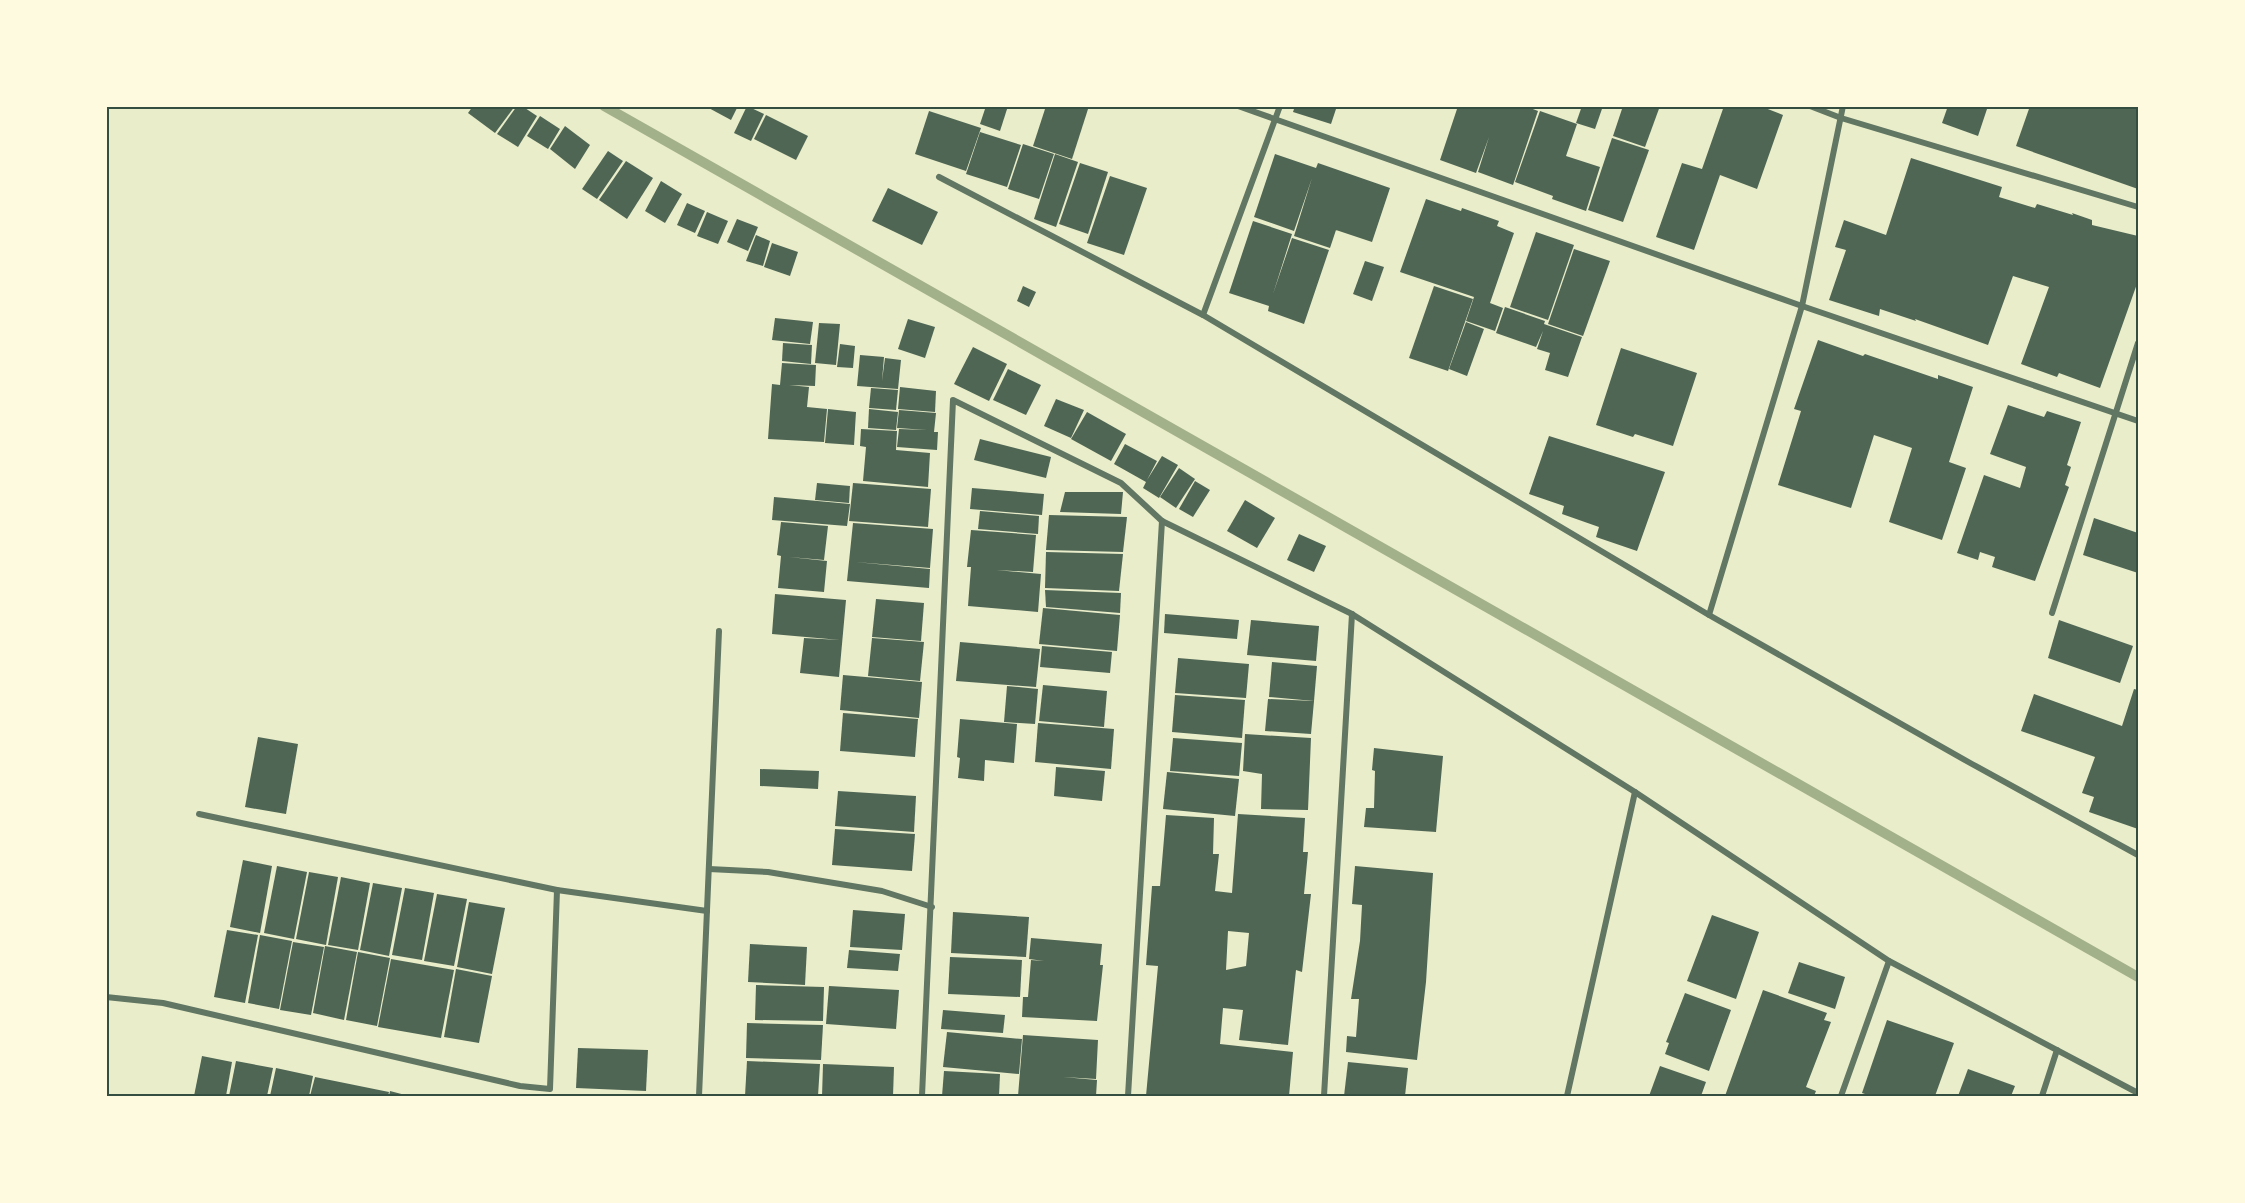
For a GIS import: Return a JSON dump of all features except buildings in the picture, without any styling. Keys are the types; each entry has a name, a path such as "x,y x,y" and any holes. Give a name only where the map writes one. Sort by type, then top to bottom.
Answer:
{"street":[{"path":"1238,106 1802,306 2139,421"},
{"path":"1203,315 1280,106"},
{"path":"1810,106 1841,118 2139,207"},
{"path":"1709,615 1802,306 1843,106"},
{"path":"939,177 1203,315 1709,615 2139,855"},
{"path":"2052,613 2139,343"},
{"path":"922,1096 953,400 1120,483 1162,521 1352,614 1635,792 1888,961 2139,1093"},
{"path":"1128,1096 1162,521"},
{"path":"1324,1096 1352,614"},
{"path":"699,1096 719,631"},
{"path":"1567,1096 1635,792"},
{"path":"199,814 557,890 707,911"},
{"path":"709,869 768,872 859,887 882,891 932,907"},
{"path":"106,997 163,1003 520,1086 550,1089 557,890"},
{"path":"1841,1096 1888,961"},
{"path":"2042,1096 2057,1050"}],"waterway":[{"path":"604,106 2138,977"}]}
